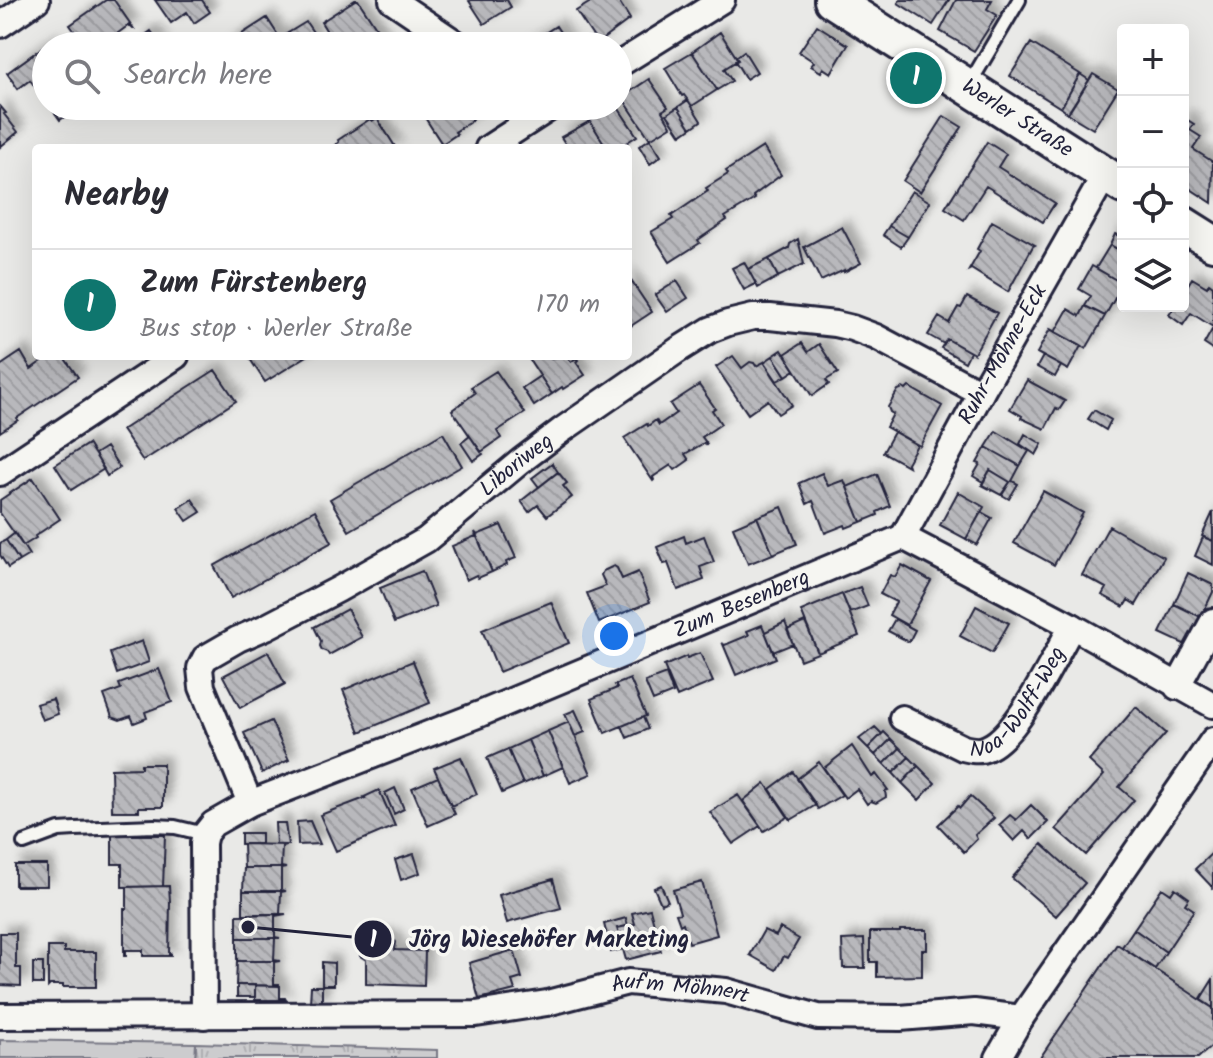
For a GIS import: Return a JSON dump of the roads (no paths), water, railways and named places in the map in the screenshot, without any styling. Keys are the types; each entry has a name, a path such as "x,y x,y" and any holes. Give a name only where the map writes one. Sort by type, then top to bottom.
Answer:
{"main road":[{"name":"Werler Straße","path":"832,0 1114,180"},
{"path":"1189,228 1213,243"}],"street":[{"path":"0,25 37,0"},
{"path":"392,0 439,32"},
{"path":"632,56 722,0"},
{"path":"492,144 515,120"},
{"name":"Ruhr-Möhne-Eck","path":"903,537 981,393 1114,180"},
{"name":"Liboriweg","path":"250,803 202,687 200,668 205,658 426,540 562,430 710,330 753,317 835,324 876,337 981,393"},
{"path":"0,473 170,360"},
{"path":"903,537 1213,705"},
{"name":"Zum Besenberg","path":"205,834 213,824 250,803 480,714 903,537"},
{"path":"1177,687 1213,621"},
{"name":"Noa-Wolff-Weg","path":"902,718 963,748 973,751 988,748 1020,716 1072,626"},
{"path":"998,1058 1021,1018 1213,740"},
{"path":"204,1016 205,834"},
{"name":"Auf'm Möhnert","path":"0,1016 476,1014 547,1003 628,982 726,991 818,1017 900,1018 974,1012 1021,1018"}],"lane":[{"path":"967,88 1019,0"},
{"path":"24,843 59,830 75,829 154,826 205,834"}],"place":[{"name":"Zum Fürstenberg","path":"916,78"},
{"name":"Jörg Wiesehöfer Marketing","path":"248,927"}]}
